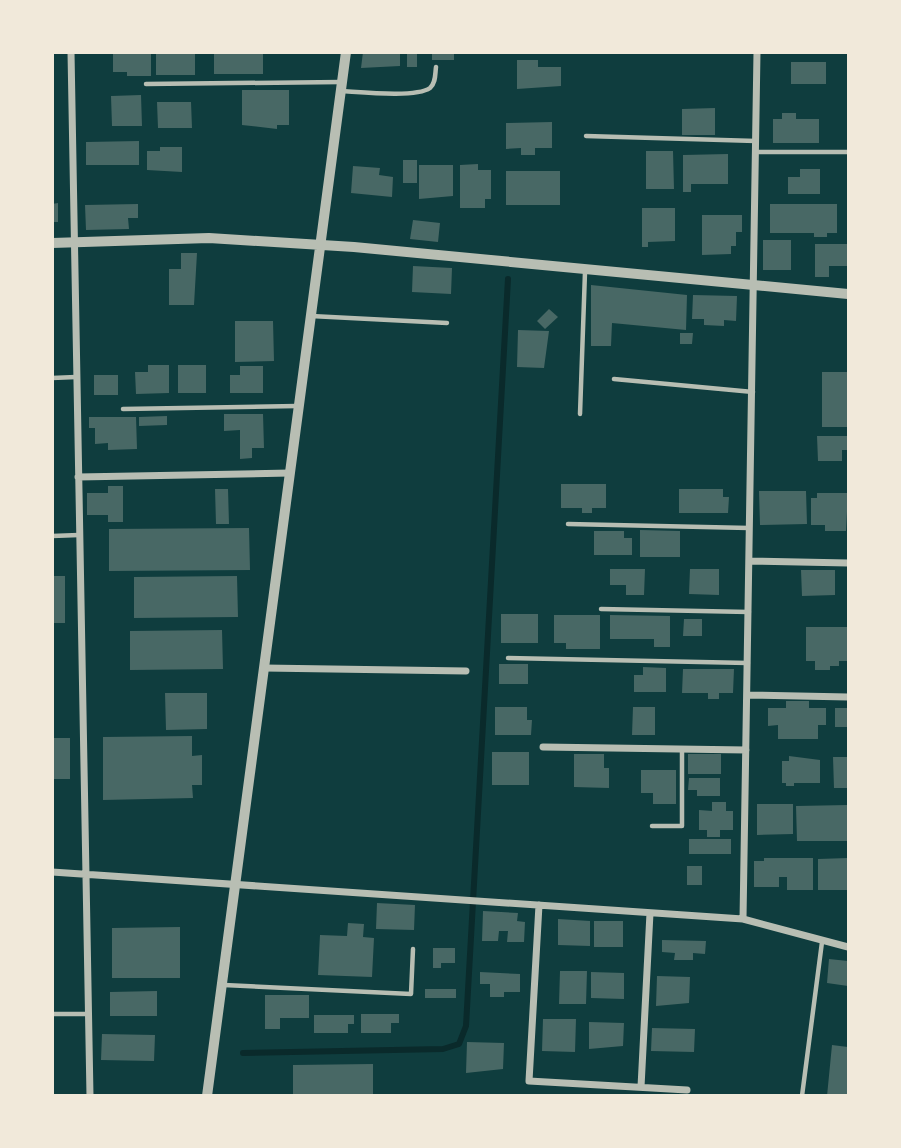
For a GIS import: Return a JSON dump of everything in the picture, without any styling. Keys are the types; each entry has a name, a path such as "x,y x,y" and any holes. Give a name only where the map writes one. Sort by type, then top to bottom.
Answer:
{"street":[{"path":"71,52 90,1096"},
{"path":"207,1096 346,52"},
{"path":"743,919 757,52"},
{"path":"52,243 209,238 586,269 849,295"},
{"path":"78,477 290,473"},
{"path":"750,561 849,563"},
{"path":"264,668 466,671"},
{"path":"748,695 849,697"},
{"path":"543,747 746,750"},
{"path":"52,872 743,919 849,947"},
{"path":"539,905 529,1081 687,1090"},
{"path":"641,1087 650,912"}],"lane":[{"path":"146,84 341,87 416,92 429,89 435,82 436,67"},
{"path":"586,136 757,141"},
{"path":"757,152 849,152"},
{"path":"580,414 586,269"},
{"path":"312,316 447,323"},
{"path":"52,378 76,377"},
{"path":"614,379 753,392"},
{"path":"123,409 299,407"},
{"path":"568,524 751,528"},
{"path":"52,536 79,535"},
{"path":"601,609 749,612"},
{"path":"508,658 748,663"},
{"path":"652,826 682,826 682,749"},
{"path":"802,1096 822,942"},
{"path":"223,985 411,994 414,949"},
{"path":"52,1014 89,1014"}],"building":[{"path":"113,52 151,52 151,76 127,76 127,72 113,72"},
{"path":"156,52 195,52 195,75 156,75"},
{"path":"214,52 263,52 263,74 214,74"},
{"path":"363,52 400,52 400,66 361,68"},
{"path":"407,52 417,52 417,67 407,67"},
{"path":"432,52 454,52 454,60 432,60"},
{"path":"517,60 538,60 538,67 561,67 561,86 517,89"},
{"path":"791,62 826,62 826,84 791,84"},
{"path":"242,90 289,90 289,125 277,125 277,129 242,125"},
{"path":"141,95 142,126 112,126 111,96"},
{"path":"157,102 191,102 192,128 158,128"},
{"path":"715,108 715,135 682,135 682,109"},
{"path":"782,113 796,113 796,119 819,119 819,143 773,143 773,119 782,119"},
{"path":"552,122 552,148 535,148 535,155 521,155 521,148 506,149 506,123"},
{"path":"139,141 139,165 86,165 86,142"},
{"path":"160,147 182,147 182,172 147,170 147,151 160,151"},
{"path":"646,151 673,151 674,189 646,189"},
{"path":"728,154 728,184 691,184 691,192 683,192 683,155"},
{"path":"403,160 417,160 417,183 403,183"},
{"path":"478,164 478,170 491,170 491,199 485,199 485,208 460,208 460,165"},
{"path":"419,165 453,165 453,196 419,199"},
{"path":"353,166 380,168 379,175 393,177 392,197 351,193"},
{"path":"800,169 820,169 820,194 788,194 788,177 800,177"},
{"path":"506,171 560,171 560,205 506,205"},
{"path":"58,203 58,222 52,222 52,204"},
{"path":"138,204 138,218 128,218 129,229 86,230 85,205"},
{"path":"770,204 837,204 837,233 827,233 827,237 814,237 814,233 770,233"},
{"path":"642,208 675,208 675,241 648,242 648,247 642,247"},
{"path":"702,215 742,215 742,232 736,232 736,246 731,246 731,254 702,255"},
{"path":"413,220 440,223 438,242 410,239"},
{"path":"763,240 791,240 791,270 763,270"},
{"path":"815,244 848,244 848,266 829,266 829,277 815,277"},
{"path":"181,253 197,253 194,305 169,305 169,269 181,269"},
{"path":"413,266 452,268 451,294 412,292"},
{"path":"591,285 687,295 686,330 612,323 611,346 591,346"},
{"path":"693,295 737,296 736,321 724,320 724,326 704,325 704,319 692,319"},
{"path":"549,309 558,317 545,329 537,321"},
{"path":"235,321 273,321 274,361 235,362"},
{"path":"518,330 549,331 544,368 517,367"},
{"path":"680,333 693,333 692,344 680,344"},
{"path":"148,365 169,365 169,393 136,394 135,372 148,372"},
{"path":"178,365 206,365 206,393 178,393"},
{"path":"240,366 263,366 263,393 230,393 230,375 240,375"},
{"path":"822,372 848,372 848,427 822,427"},
{"path":"94,375 118,375 118,395 94,395"},
{"path":"224,414 263,414 264,448 252,448 252,458 240,459 240,430 224,431"},
{"path":"167,416 167,425 139,426 139,417"},
{"path":"89,417 136,417 137,449 108,450 108,443 95,444 95,428 89,428"},
{"path":"817,436 848,436 848,450 842,450 842,461 818,461"},
{"path":"561,484 606,484 606,508 592,508 592,513 582,513 582,508 561,508"},
{"path":"108,486 123,486 123,522 108,522 108,515 87,515 87,493 108,493"},
{"path":"215,489 228,489 229,524 216,524"},
{"path":"679,489 723,489 723,497 729,497 728,513 679,513"},
{"path":"759,491 806,491 807,524 760,525"},
{"path":"817,493 848,493 846,531 825,531 825,525 811,525 811,498 817,498"},
{"path":"249,528 250,570 109,571 109,529"},
{"path":"640,530 680,531 680,557 640,557"},
{"path":"594,531 624,531 624,538 632,538 632,555 594,555"},
{"path":"610,569 645,569 644,595 626,595 626,585 610,585"},
{"path":"690,569 719,569 719,595 689,594"},
{"path":"801,570 835,570 835,595 802,596"},
{"path":"52,576 65,576 65,623 52,623"},
{"path":"237,576 238,617 134,618 134,577"},
{"path":"501,614 538,614 538,643 501,643"},
{"path":"554,615 600,615 600,649 566,649 566,643 554,643"},
{"path":"610,615 670,616 670,647 654,647 654,639 610,639"},
{"path":"684,619 702,619 702,636 683,636"},
{"path":"806,627 848,627 848,661 839,661 839,666 830,666 830,670 815,670 815,661 806,661"},
{"path":"222,630 223,669 130,670 130,631"},
{"path":"499,664 528,664 528,684 499,684"},
{"path":"643,667 666,668 666,692 634,692 634,675 643,675"},
{"path":"683,669 734,669 733,693 719,693 719,699 708,699 708,693 682,693"},
{"path":"165,693 207,693 207,729 166,730"},
{"path":"786,701 809,701 809,708 826,708 826,725 818,725 818,739 778,739 778,725 768,726 768,708 786,708"},
{"path":"495,707 527,707 527,720 532,720 531,735 495,735"},
{"path":"633,707 655,707 655,735 632,735"},
{"path":"835,708 848,708 848,727 835,727"},
{"path":"192,736 192,756 202,755 202,785 192,785 193,798 103,800 103,737"},
{"path":"52,738 70,738 70,779 52,779"},
{"path":"492,752 529,752 529,785 492,785"},
{"path":"574,754 604,754 604,768 609,768 609,788 574,787"},
{"path":"688,754 721,754 721,774 688,774"},
{"path":"789,756 820,760 820,783 794,783 794,786 786,786 786,783 782,783 782,761 789,761"},
{"path":"833,757 848,757 848,788 834,788"},
{"path":"641,770 676,770 676,804 653,804 653,793 641,793"},
{"path":"689,778 720,778 720,796 697,796 697,790 688,790"},
{"path":"712,802 726,802 726,811 733,811 733,830 720,830 720,837 707,837 707,830 699,830 699,810 712,811"},
{"path":"757,804 793,804 793,834 757,835"},
{"path":"848,805 848,841 797,841 796,806"},
{"path":"689,839 731,839 731,854 689,854"},
{"path":"764,858 813,858 813,890 787,890 787,877 779,877 779,887 754,887 754,861 764,861"},
{"path":"848,858 848,890 818,890 818,859"},
{"path":"687,866 702,866 702,885 687,885"},
{"path":"377,903 415,905 414,930 376,929"},
{"path":"483,911 518,913 517,921 525,922 524,942 507,942 508,931 499,931 498,941 482,941"},
{"path":"558,919 590,921 590,946 558,945"},
{"path":"594,921 623,921 623,947 594,947"},
{"path":"348,923 364,924 363,937 374,938 372,977 318,975 320,935 347,936"},
{"path":"180,927 180,978 112,978 112,928"},
{"path":"662,940 706,941 705,954 693,953 693,960 674,960 675,953 662,952"},
{"path":"433,948 455,948 455,963 441,963 441,968 433,968"},
{"path":"829,959 848,961 848,986 827,983"},
{"path":"560,971 587,971 586,1004 559,1004"},
{"path":"480,972 520,974 520,992 504,992 504,997 490,997 490,984 480,984"},
{"path":"591,972 624,973 624,999 591,998"},
{"path":"657,976 690,977 689,1003 656,1006"},
{"path":"425,989 456,989 456,998 425,998"},
{"path":"157,991 157,1016 110,1016 110,992"},
{"path":"265,995 309,995 309,1018 280,1018 280,1029 265,1029"},
{"path":"361,1014 399,1014 399,1023 391,1023 391,1033 361,1033"},
{"path":"314,1015 354,1015 354,1024 348,1024 348,1033 314,1033"},
{"path":"543,1019 576,1019 575,1052 542,1051"},
{"path":"589,1022 624,1023 623,1046 589,1049"},
{"path":"652,1028 695,1029 694,1052 651,1051"},
{"path":"102,1034 155,1035 154,1061 101,1060"},
{"path":"467,1042 504,1043 503,1069 466,1073"},
{"path":"832,1045 848,1047 848,1096 827,1096"},
{"path":"373,1064 373,1096 293,1096 293,1065"}],"waterway":[{"path":"243,1053 443,1049 459,1044 466,1026 508,279"}]}
